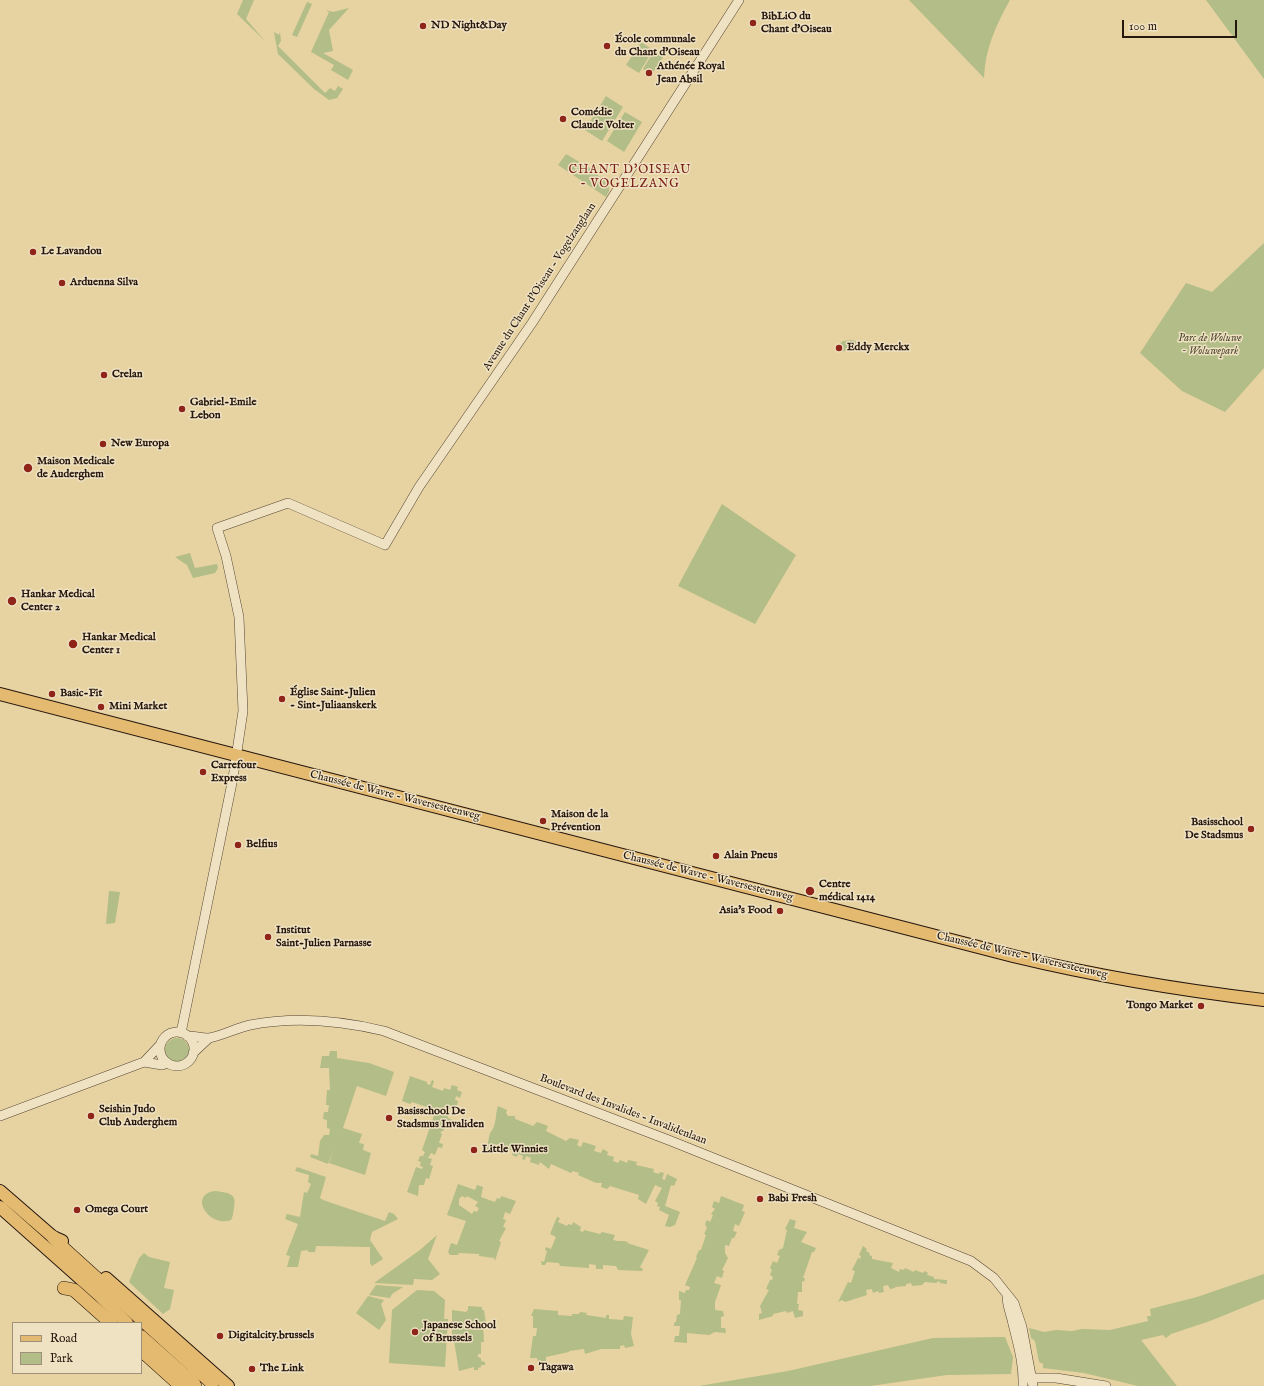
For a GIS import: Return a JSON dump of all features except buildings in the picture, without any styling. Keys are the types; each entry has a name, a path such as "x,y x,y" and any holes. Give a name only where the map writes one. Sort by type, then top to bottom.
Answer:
{"highway":[{"path":"53,1237 62,1248 212,1383"},
{"path":"64,1288 74,1290 110,1322"},
{"path":"142,1351 188,1383"}],"main road":[{"name":"Chaussée de Wavre - Waversesteenweg","path":"0,694 1021,958 1073,970 1158,986 1264,1000"},
{"path":"0,1191 53,1237 66,1242 228,1386"},
{"path":"0,1207 99,1295 126,1322"},
{"path":"142,1337 188,1383 198,1386"}],"street":[{"name":"Avenue du Chant d'Oiseau - Vogelzanglaan","path":"237,756 243,711 239,617 226,556 217,528 288,503 385,545 419,487 532,324 739,0"},
{"path":"184,1034 237,756"},
{"name":"Boulevard des Invalides - Invalidenlaan","path":"193,1053 209,1038 248,1025 291,1020 340,1022 384,1031 671,1141 971,1260 990,1274 1007,1296 1007,1305 1016,1322 1028,1382"},
{"path":"0,1116 144,1062 168,1035 184,1034"},
{"path":"160,1045 161,1055 167,1062 176,1066 183,1065 189,1060 193,1053 193,1044 184,1034"},
{"name":"Boulevard des Invalides - Invalidenlaan","path":"184,1034 209,1038"},
{"path":"144,1062 162,1065 167,1062"},
{"path":"1028,1382 1063,1379 1106,1386"}],"green space":[{"path":"243,0 254,0 246,19 265,41 237,14"},
{"path":"909,0 1010,0 1000,19 989,47 984,78"},
{"path":"1206,0 1264,0 1264,79"},
{"path":"307,2 312,4 297,37 292,35"},
{"path":"349,8 329,30 333,51 323,53 353,70 348,80 331,70 334,65 311,52 329,12 326,10 333,12"},
{"path":"274,32 279,35 280,32 281,41 278,46 325,93 330,88 335,91 338,86 343,89 337,98 329,100 314,89 278,54"},
{"path":"641,42 653,50 639,73 626,65"},
{"path":"654,51 663,57 652,74 643,69"},
{"path":"606,96 623,107 602,141 585,130"},
{"path":"625,112 642,122 624,152 607,141"},
{"path":"566,154 591,169 609,185 609,191 606,197 558,165"},
{"name":"Parc de Woluwe - Woluwepark","path":"1264,243 1264,368 1225,412 1182,391 1140,353 1186,283 1212,292"},
{"path":"853,340 857,342 851,349 841,351 835,349 835,347 843,341"},
{"path":"722,504 796,555 755,624 678,586"},
{"path":"190,553 195,568 217,564 218,568 215,573 193,578 187,565 175,557"},
{"path":"109,891 120,892 115,923 106,924"},
{"path":"177,1038 182,1039 188,1045 188,1055 182,1061 177,1062 172,1061 166,1055 165,1050 166,1045 172,1039"},
{"path":"330,1051 337,1051 337,1058 369,1063 394,1072 386,1096 357,1086 343,1128 362,1134 359,1143 364,1144 363,1150 371,1153 365,1175 329,1163 335,1147 328,1164 310,1157 311,1154 318,1156 320,1141 324,1135 329,1135 330,1129 327,1128 327,1120 323,1119 324,1112 328,1112 329,1105 326,1105 327,1090 330,1090 329,1068 320,1068 322,1056 329,1056"},
{"path":"410,1076 427,1082 427,1084 430,1085 432,1080 434,1081 432,1087 443,1091 444,1088 450,1090 452,1085 458,1087 457,1090 462,1092 460,1098 456,1096 455,1100 458,1101 456,1110 451,1108 447,1111 448,1118 452,1120 451,1122 448,1121 443,1131 440,1133 442,1134 439,1143 443,1144 442,1148 438,1147 435,1155 431,1153 428,1158 432,1159 430,1165 433,1166 429,1179 426,1178 424,1185 419,1185 418,1196 407,1192 416,1167 422,1169 423,1167 420,1166 421,1162 418,1161 420,1156 423,1156 425,1152 422,1150 436,1110 412,1102 410,1104 402,1101"},
{"path":"498,1106 507,1110 506,1113 508,1116 515,1116 515,1119 533,1126 537,1122 548,1126 546,1131 566,1141 570,1138 579,1140 577,1145 581,1147 583,1142 596,1146 594,1151 601,1153 603,1149 608,1152 607,1155 614,1157 613,1161 618,1163 620,1160 627,1163 628,1160 637,1162 636,1165 654,1169 653,1172 659,1174 660,1172 664,1173 662,1179 665,1180 667,1174 677,1179 674,1186 671,1185 665,1206 680,1212 675,1225 670,1227 665,1226 669,1215 659,1210 660,1207 657,1206 658,1203 655,1201 662,1188 655,1185 646,1204 638,1199 639,1195 610,1186 607,1189 601,1187 602,1183 596,1183 578,1175 579,1173 573,1171 571,1173 551,1164 549,1169 540,1162 539,1165 530,1162 531,1158 526,1156 525,1160 522,1159 523,1156 518,1154 517,1157 512,1155 513,1151 505,1148 503,1152 500,1151 500,1147 494,1145 491,1152 486,1151 490,1133 495,1123"},
{"path":"297,1167 326,1177 320,1198 323,1200 385,1221 389,1212 394,1214 398,1219 372,1232 370,1240 383,1259 372,1266 370,1263 370,1247 316,1246 315,1252 308,1252 308,1250 301,1251 298,1267 287,1267 290,1256 286,1255 298,1224 285,1219 287,1214 300,1217 304,1192 307,1193 311,1184 308,1182 309,1175 295,1171"},
{"path":"458,1184 475,1190 477,1185 483,1187 481,1197 495,1202 497,1198 500,1199 501,1196 516,1201 510,1214 505,1212 503,1219 506,1220 503,1227 506,1228 499,1241 501,1242 495,1261 494,1258 479,1256 479,1254 459,1253 458,1255 450,1255 448,1252 451,1243 457,1245 466,1221 447,1215","holes":["462,1196 466,1198 467,1196 478,1202 475,1206 479,1208 477,1212 474,1211 472,1214 459,1205 459,1199"]},
{"path":"215,1191 228,1193 233,1197 235,1203 231,1220 223,1221 215,1219 204,1210 202,1204 203,1198 207,1193"},
{"path":"721,1196 744,1205 742,1211 745,1212 739,1226 735,1224 733,1231 737,1232 734,1238 732,1238 729,1246 725,1245 725,1253 728,1258 722,1270 724,1271 722,1278 717,1276 714,1283 721,1285 715,1302 715,1310 723,1311 724,1316 721,1317 721,1328 725,1328 726,1333 715,1332 709,1335 687,1333 687,1343 674,1342 675,1336 679,1336 680,1326 674,1326 677,1315 680,1314 681,1300 679,1300 679,1291 685,1293 686,1290 689,1290 690,1287 685,1285 706,1235 704,1234 707,1228 705,1224 707,1220 710,1222 713,1215 711,1214 715,1209 712,1207 714,1201 719,1203"},
{"path":"557,1217 560,1218 558,1222 567,1226 568,1224 572,1225 573,1222 581,1227 580,1231 583,1232 584,1230 600,1234 602,1232 615,1235 613,1240 626,1241 628,1242 627,1243 649,1250 640,1267 643,1269 642,1271 618,1270 616,1266 603,1265 603,1269 596,1269 596,1265 589,1264 589,1268 560,1266 559,1263 547,1262 545,1265 542,1265 541,1261 544,1262 547,1251 545,1250 546,1247 551,1249 556,1237 550,1234"},
{"path":"790,1219 796,1221 794,1228 807,1232 801,1242 816,1248 814,1252 812,1252 803,1278 805,1278 804,1282 802,1281 802,1292 798,1292 798,1310 803,1311 803,1316 795,1318 793,1311 787,1313 786,1311 773,1314 773,1316 759,1320 759,1314 762,1313 760,1306 769,1290 766,1289 773,1277 770,1275 772,1270 770,1268 773,1261 777,1263 780,1256 777,1255 779,1250 783,1248 787,1230 785,1229"},
{"path":"437,1235 428,1259 440,1274 432,1280 414,1279 413,1285 374,1283 420,1250"},
{"path":"863,1246 867,1249 866,1251 870,1253 869,1255 872,1256 872,1259 893,1263 891,1268 899,1272 900,1269 904,1270 905,1268 914,1272 915,1270 923,1273 925,1271 928,1273 927,1275 934,1277 934,1279 947,1280 947,1284 940,1283 939,1281 936,1283 925,1282 922,1285 912,1286 911,1283 906,1284 906,1286 890,1289 888,1285 883,1286 884,1292 879,1293 878,1291 873,1293 872,1289 866,1290 867,1295 845,1302 842,1300 838,1302 848,1282 851,1283 855,1271 852,1270 858,1258 860,1259 861,1256 859,1255"},
{"path":"144,1253 149,1257 170,1262 164,1288 174,1290 170,1309 163,1314 129,1282 139,1258"},
{"path":"1264,1274 1264,1299 1210,1321 1171,1334 1166,1338 1163,1335 1141,1340 1177,1386 1138,1386 1084,1373 1043,1368 1043,1364 1039,1362 1035,1341 1031,1338 1029,1328 1044,1332 1056,1330 1072,1331 1082,1329 1110,1330 1148,1321 1147,1316 1151,1316 1150,1309 1197,1297"},
{"path":"376,1285 403,1287 392,1294 390,1298 369,1295"},
{"path":"417,1290 434,1291 445,1300 444,1319 448,1319 445,1367 389,1363 392,1310"},
{"path":"368,1296 384,1300 381,1304 386,1320 379,1330 356,1313"},
{"path":"468,1306 482,1307 482,1310 484,1310 486,1324 483,1325 484,1342 481,1342 481,1354 478,1354 478,1357 481,1358 481,1361 485,1362 485,1365 481,1365 478,1370 474,1370 474,1367 459,1371 454,1341 452,1340 452,1310 466,1312 468,1310"},
{"path":"534,1309 558,1311 558,1315 572,1316 572,1314 579,1314 580,1312 587,1313 586,1315 606,1318 606,1315 609,1315 609,1319 623,1320 624,1316 633,1317 631,1334 634,1346 625,1348 624,1345 620,1346 620,1349 601,1349 585,1354 584,1349 569,1351 546,1357 546,1361 538,1362 537,1358 530,1358 533,1336 536,1336 537,1328 533,1328 533,1316 531,1316"},
{"path":"1005,1337 1013,1357 1011,1374 947,1375 870,1386 699,1386 788,1371 933,1338"}],"place":[{"name":"BibLiO du Chant d'Oiseau","path":"753,23"},
{"name":"ND Night&Day","path":"423,26"},
{"name":"École communale du Chant d'Oiseau","path":"607,46"},
{"name":"Athénée Royal Jean Absil","path":"649,73"},
{"name":"Comédie Claude Volter","path":"563,119"},
{"name":"Le Lavandou","path":"33,252"},
{"name":"Arduenna Silva","path":"62,283"},
{"name":"Eddy Merckx","path":"839,348"},
{"name":"Crelan","path":"104,375"},
{"name":"Gabriel-Emile Lebon","path":"182,409"},
{"name":"New Europa","path":"103,444"},
{"name":"Maison Medicale de Auderghem","path":"28,468"},
{"name":"Hankar Medical Center 2","path":"12,601"},
{"name":"Hankar Medical Center 1","path":"73,644"},
{"name":"Basic-Fit","path":"52,694"},
{"name":"Église Saint-Julien - Sint-Juliaanskerk","path":"282,699"},
{"name":"Mini Market","path":"101,707"},
{"name":"Carrefour Express","path":"203,772"},
{"name":"Maison de la Prévention","path":"543,821"},
{"name":"Basisschool De Stadsmus","path":"1251,829"},
{"name":"Belfius","path":"238,845"},
{"name":"Alain Pneus","path":"716,856"},
{"name":"Centre médical 1414","path":"810,891"},
{"name":"Asia's Food","path":"780,911"},
{"name":"Institut Saint-Julien Parnasse","path":"268,937"},
{"name":"Tongo Market","path":"1201,1006"},
{"name":"Seishin Judo Club Auderghem","path":"91,1116"},
{"name":"Basisschool De Stadsmus Invaliden","path":"389,1118"},
{"name":"Little Winnies","path":"474,1150"},
{"name":"Babi Fresh","path":"760,1199"},
{"name":"Omega Court","path":"77,1210"},
{"name":"Japanese School of Brussels","path":"415,1332"},
{"name":"Digitalcity.brussels","path":"220,1336"},
{"name":"Tagawa","path":"531,1368"},
{"name":"The Link","path":"252,1369"}],"district":[{"name":"CHANT D'OISEAU - VOGELZANG","path":"630,178"}]}
